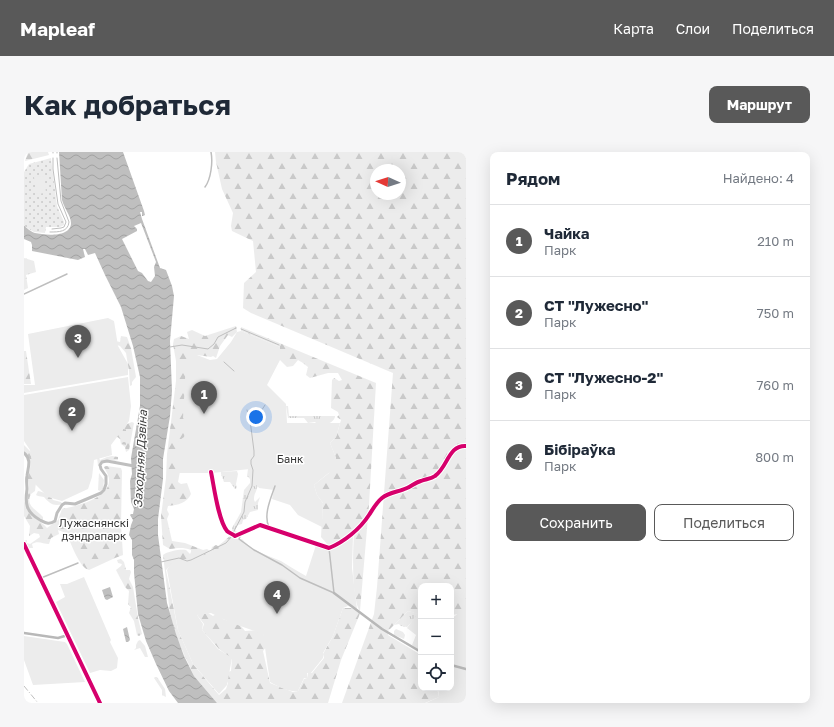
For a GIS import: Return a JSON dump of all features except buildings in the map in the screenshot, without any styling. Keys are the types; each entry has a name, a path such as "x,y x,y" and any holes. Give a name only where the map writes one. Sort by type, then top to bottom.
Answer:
{"street":[{"path":"205,187 210,176 212,158 211,152"},
{"path":"24,294 67,274"},
{"path":"235,536 260,525 329,548 338,544 351,534 368,517 374,506 387,495 407,488 420,481 434,477 442,470 454,449 459,446 466,446"},
{"path":"211,472 216,497 227,531 254,550 282,565 300,578 334,593 382,629 418,650"},
{"path":"270,528 268,525 267,513 275,486"},
{"path":"239,539 241,534"},
{"path":"24,544 100,703"},
{"path":"329,548 334,593"},
{"path":"41,578 78,563"},
{"path":"24,633 58,638 68,635"},
{"path":"454,666 466,669"}],"green space":[{"path":"28,152 48,152 49,155 25,161"},
{"path":"215,152 466,152 466,613 454,615 454,583 418,583 418,614 408,611 388,631 388,635 418,653 418,691 438,691 439,697 425,703 342,703 374,614 393,373 251,313 243,308 244,283 256,272 253,241 232,231 231,226 233,213 222,189"},
{"path":"51,158 57,206 64,225 60,227 46,227 45,233 34,232 24,226 24,172 29,164"},
{"path":"44,176 46,193 36,194 34,177"},
{"path":"24,258 34,261 36,272 26,275 28,288 24,290"},
{"path":"108,318 114,321 118,346 128,364 128,375 24,393 24,385 35,385 28,334"},
{"path":"236,326 237,332 232,337 228,335 220,346 216,358 213,356 197,355 190,419 178,482 181,484 187,483 191,494 187,500 182,503 168,506 167,510 169,514 167,519 172,541 185,543 210,551 212,547 216,545 218,546 231,535 234,536 234,542 190,562 173,563 166,570 178,630 193,664 219,695 226,689 228,683 226,680 228,672 231,671 232,659 219,649 202,630 204,624 197,615 208,613 213,616 216,614 223,619 238,624 245,631 262,630 267,646 263,651 270,683 293,692 298,691 304,679 307,678 308,673 312,673 324,658 323,654 333,636 343,608 354,608 360,613 341,660 328,703 217,703 194,676 178,641 170,614 163,555 177,550 186,550 190,554 191,552 191,550 185,548 170,549 163,545 161,516 176,381 176,361 173,344 174,339 181,336 189,339 187,332 192,330 205,336"},
{"path":"241,327 376,383 369,505 360,611 357,605 354,585 354,534 350,533 337,543 328,545 321,537 323,503 317,495 314,485 329,473 336,458 330,443 336,437 341,420 337,417 339,415 338,412 331,408 332,380 334,378 339,381 342,380 338,373 328,373 310,378 306,375 308,367 298,360 293,366 287,367 280,360 280,347 241,331"},
{"name":"Банк","path":"241,331 280,347 280,360 267,385 286,404 287,423 340,423 336,437 330,443 336,458 336,467 314,485 317,495 323,503 322,527 298,515 290,505 272,499 274,490 259,488 251,477 250,469 212,473 179,473 176,451 177,442 184,437 186,428 186,423 183,418 186,360 197,355 210,360 217,359 237,332"},
{"path":"121,336 127,337 131,348 136,377 130,386 126,353 120,346 117,345 115,341 120,342"},
{"path":"24,351 26,351 31,384 24,384"},
{"path":"128,377 131,406 129,421 111,445 112,455 94,460 92,477 88,489 62,501 48,497 35,484 30,450 24,441 24,395"},
{"path":"286,406 288,406 289,416 335,417 334,420 328,424 317,424 315,422 308,423 304,418 288,418"},
{"path":"132,422 134,423 129,450 126,452 120,439 116,436 120,430 122,430 124,425"},
{"path":"123,429 129,430 127,445 121,444"},
{"path":"24,445 31,452 36,482 35,491 31,494 29,502 32,507 43,517 43,520 37,517 28,506 28,478 30,461 24,452"},
{"path":"98,456 100,460 112,456 118,457 118,460 105,461 98,466"},
{"path":"249,462 258,485 254,500 255,502 260,497 258,510 250,512 246,519 243,520 242,524 238,525 235,530 238,533 234,535 232,533 232,528 241,512 244,490 250,483 250,479 247,476"},
{"name":"Лужаснянскі дэндрапарк","path":"104,467 121,468 122,471 121,525 123,555 89,570 82,565 66,533 58,530 59,534 51,538 49,544 36,542 32,544 33,548 26,546 24,541 27,540 27,543 30,544 40,537 39,534 34,533 29,536 30,526 24,516 24,493 25,503 28,510 47,528 58,520 62,509 77,506 101,495 109,483 108,475"},
{"path":"237,471 237,488 235,489 230,482 224,482 221,472"},
{"path":"99,473 104,480 103,489 100,491 98,490"},
{"path":"38,491 47,494 53,500 61,502 62,504 52,504 44,497 36,495"},
{"path":"350,533 353,535 352,568 357,609 348,606 343,608 333,636 323,653 323,658 311,673 307,673 307,678 304,678 298,691 287,690 270,682 263,634 229,622 211,613 197,615 203,624 202,630 218,649 232,658 227,685 219,694 193,664 178,630 167,570 172,562 179,560 191,561 226,545 231,539 242,539 255,550 281,561 306,576 316,545 327,545 334,543"},
{"path":"121,559 124,562 126,570 130,570 131,572 129,579 133,587 142,634 139,636 137,635 134,621 129,613 131,607 128,604 129,591 125,587 116,570 122,564 118,563 117,560"},
{"path":"84,577 118,658 117,668 111,671 100,670 90,673 56,602 65,597 60,584 67,584"},
{"path":"408,611 418,614 407,627 399,624 394,625"},
{"path":"460,612 466,613 466,703 426,703 439,697 438,691 454,691 454,617"},
{"path":"418,614 418,650 412,645 416,635 407,628"},
{"path":"396,629 403,632 405,635 404,639 394,635 394,631"},
{"path":"24,636 65,642 85,682 33,685 24,660"},
{"path":"140,640 145,646 148,657 145,657 140,648 134,650 138,641"},
{"path":"157,677 165,689 166,697 162,695 162,690 154,678"}],"water":[{"name":"Заходняя Дзвіна","path":"59,152 123,152 144,211 145,215 143,216 142,212 140,212 142,219 160,268 166,270 172,286 174,296 170,341 172,391 170,416 163,459 163,479 158,519 158,535 167,603 176,634 184,656 194,676 217,703 178,703 169,691 146,641 138,614 134,560 132,555 132,540 129,535 133,520 130,515 133,514 134,509 131,502 131,458 140,406 140,377 133,346 121,307 95,253 88,255 85,249 83,249 85,257 78,260 32,251 31,242 24,239 24,226 32,232 50,235 62,233 70,228 71,220 62,200","holes":["141,223 156,262 154,267 155,276 151,282 138,271 122,239 137,231 134,226"]},
{"path":"110,587 113,597 107,600 105,599 102,590"},
{"path":"127,627 130,640 126,642 123,629"}],"waterway":[{"path":"52,229 64,227 66,222 58,204 53,158"},
{"path":"50,232 65,230 69,222 61,201 57,158"},
{"path":"170,347 182,345 208,349 214,344 218,337 236,328"},
{"path":"241,329 279,345"},
{"path":"224,362 234,371"},
{"path":"233,533 244,512 245,502 252,486 253,470 251,460 254,456 254,451 250,420 258,416 265,405"},
{"path":"247,410 249,417 251,418"},
{"name":"Заходняя Дзвіна","path":"24,453 29,461 26,499 29,511 35,517 48,523 55,521 57,513 65,503 75,504 101,493 104,490 106,476 101,469 100,465 102,462 107,461 134,466"},
{"path":"161,562 179,558 187,561 191,560 226,543 232,536"}],"railway":[{"path":"24,686 38,703"}],"cycle path":[{"path":"211,472 221,519 227,531 235,536 260,525 329,548 356,530 382,498 388,494 433,477 443,467 455,449 466,446"},
{"path":"24,544 100,703"}],"place":[{"name":"СТ \"Лужесно-2\"","path":"78,358"},
{"name":"Чайка","path":"204,414"},
{"name":"СТ \"Лужесно\"","path":"72,431"},
{"name":"Бібіраўка","path":"277,614"}]}
